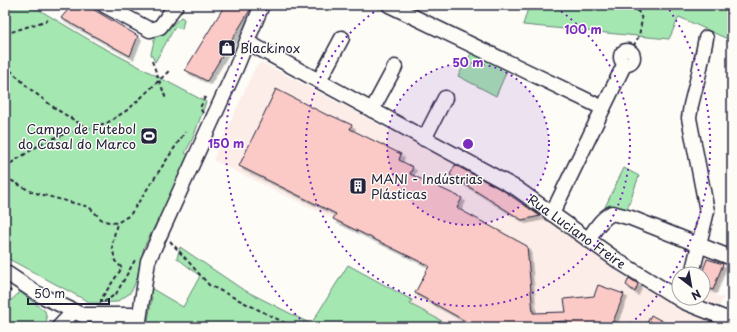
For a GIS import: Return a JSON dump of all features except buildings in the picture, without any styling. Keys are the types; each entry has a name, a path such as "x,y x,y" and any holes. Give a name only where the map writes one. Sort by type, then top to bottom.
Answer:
{"street":[{"path":"104,5 150,30 160,28 176,5"},
{"path":"5,272 38,294 73,312 82,315 139,321 148,261 208,132 262,5"},
{"path":"389,5 603,108"},
{"path":"319,81 342,38"},
{"path":"694,266 707,211 689,118 690,105 700,73 706,38"},
{"name":"Rua Luciano Freire","path":"247,42 516,188 621,263 671,292"},
{"path":"552,214 627,58"},
{"path":"372,110 395,67"},
{"path":"424,139 445,98"},
{"path":"588,240 599,223 606,216 612,213 630,218 732,258"},
{"name":"Rua Luciano Freire","path":"699,306 732,320"},
{"path":"58,327 73,312"}],"path":[{"path":"627,58 639,36 642,19 635,5"},
{"path":"5,34 48,20"},
{"path":"152,61 166,99"},
{"path":"5,66 30,89 56,109 88,128"},
{"path":"5,167 44,142 64,134 107,123 129,110 169,71"},
{"path":"5,177 32,192 50,198 89,207 103,221 117,223 130,215 185,132"},
{"path":"101,304 101,299 122,268 115,262 112,245 117,223"},
{"path":"161,231 209,285 293,327"}],"shaded area":[{"path":"261,62 488,181 642,280 642,285 647,289 652,288 671,298 671,306 688,306 729,327 453,327 410,303 429,266 213,160 255,68"},
{"path":"707,255 727,262 715,295 723,298 718,309 710,306 711,266 699,266 701,258"}],"green space":[{"path":"5,5 31,5 98,45 206,102 193,138 185,153 191,156 144,247 137,278 133,288 129,294 116,302 91,303 5,257"},
{"path":"529,5 732,5 732,41 679,17 669,39 523,25"},
{"path":"181,17 184,19 182,29 175,27 155,62 151,54 155,36 167,30"},
{"path":"472,52 508,68 496,96 458,76"},
{"path":"624,168 639,176 626,212 605,207"},
{"path":"180,247 242,289 311,324 348,265 412,300 410,304 453,327 147,327 152,297 146,295 149,287 183,307 200,276 177,258"},
{"path":"20,292 45,311 47,321 42,327 5,327 5,306"},
{"path":"83,322 122,326 122,327 79,327"}],"place":[{"name":"Blackinox","path":"227,48"},
{"name":"Campo de Futebol do Casal do Marco","path":"149,136"},
{"name":"MANI - Indústrias Plásticas","path":"358,186"}]}
